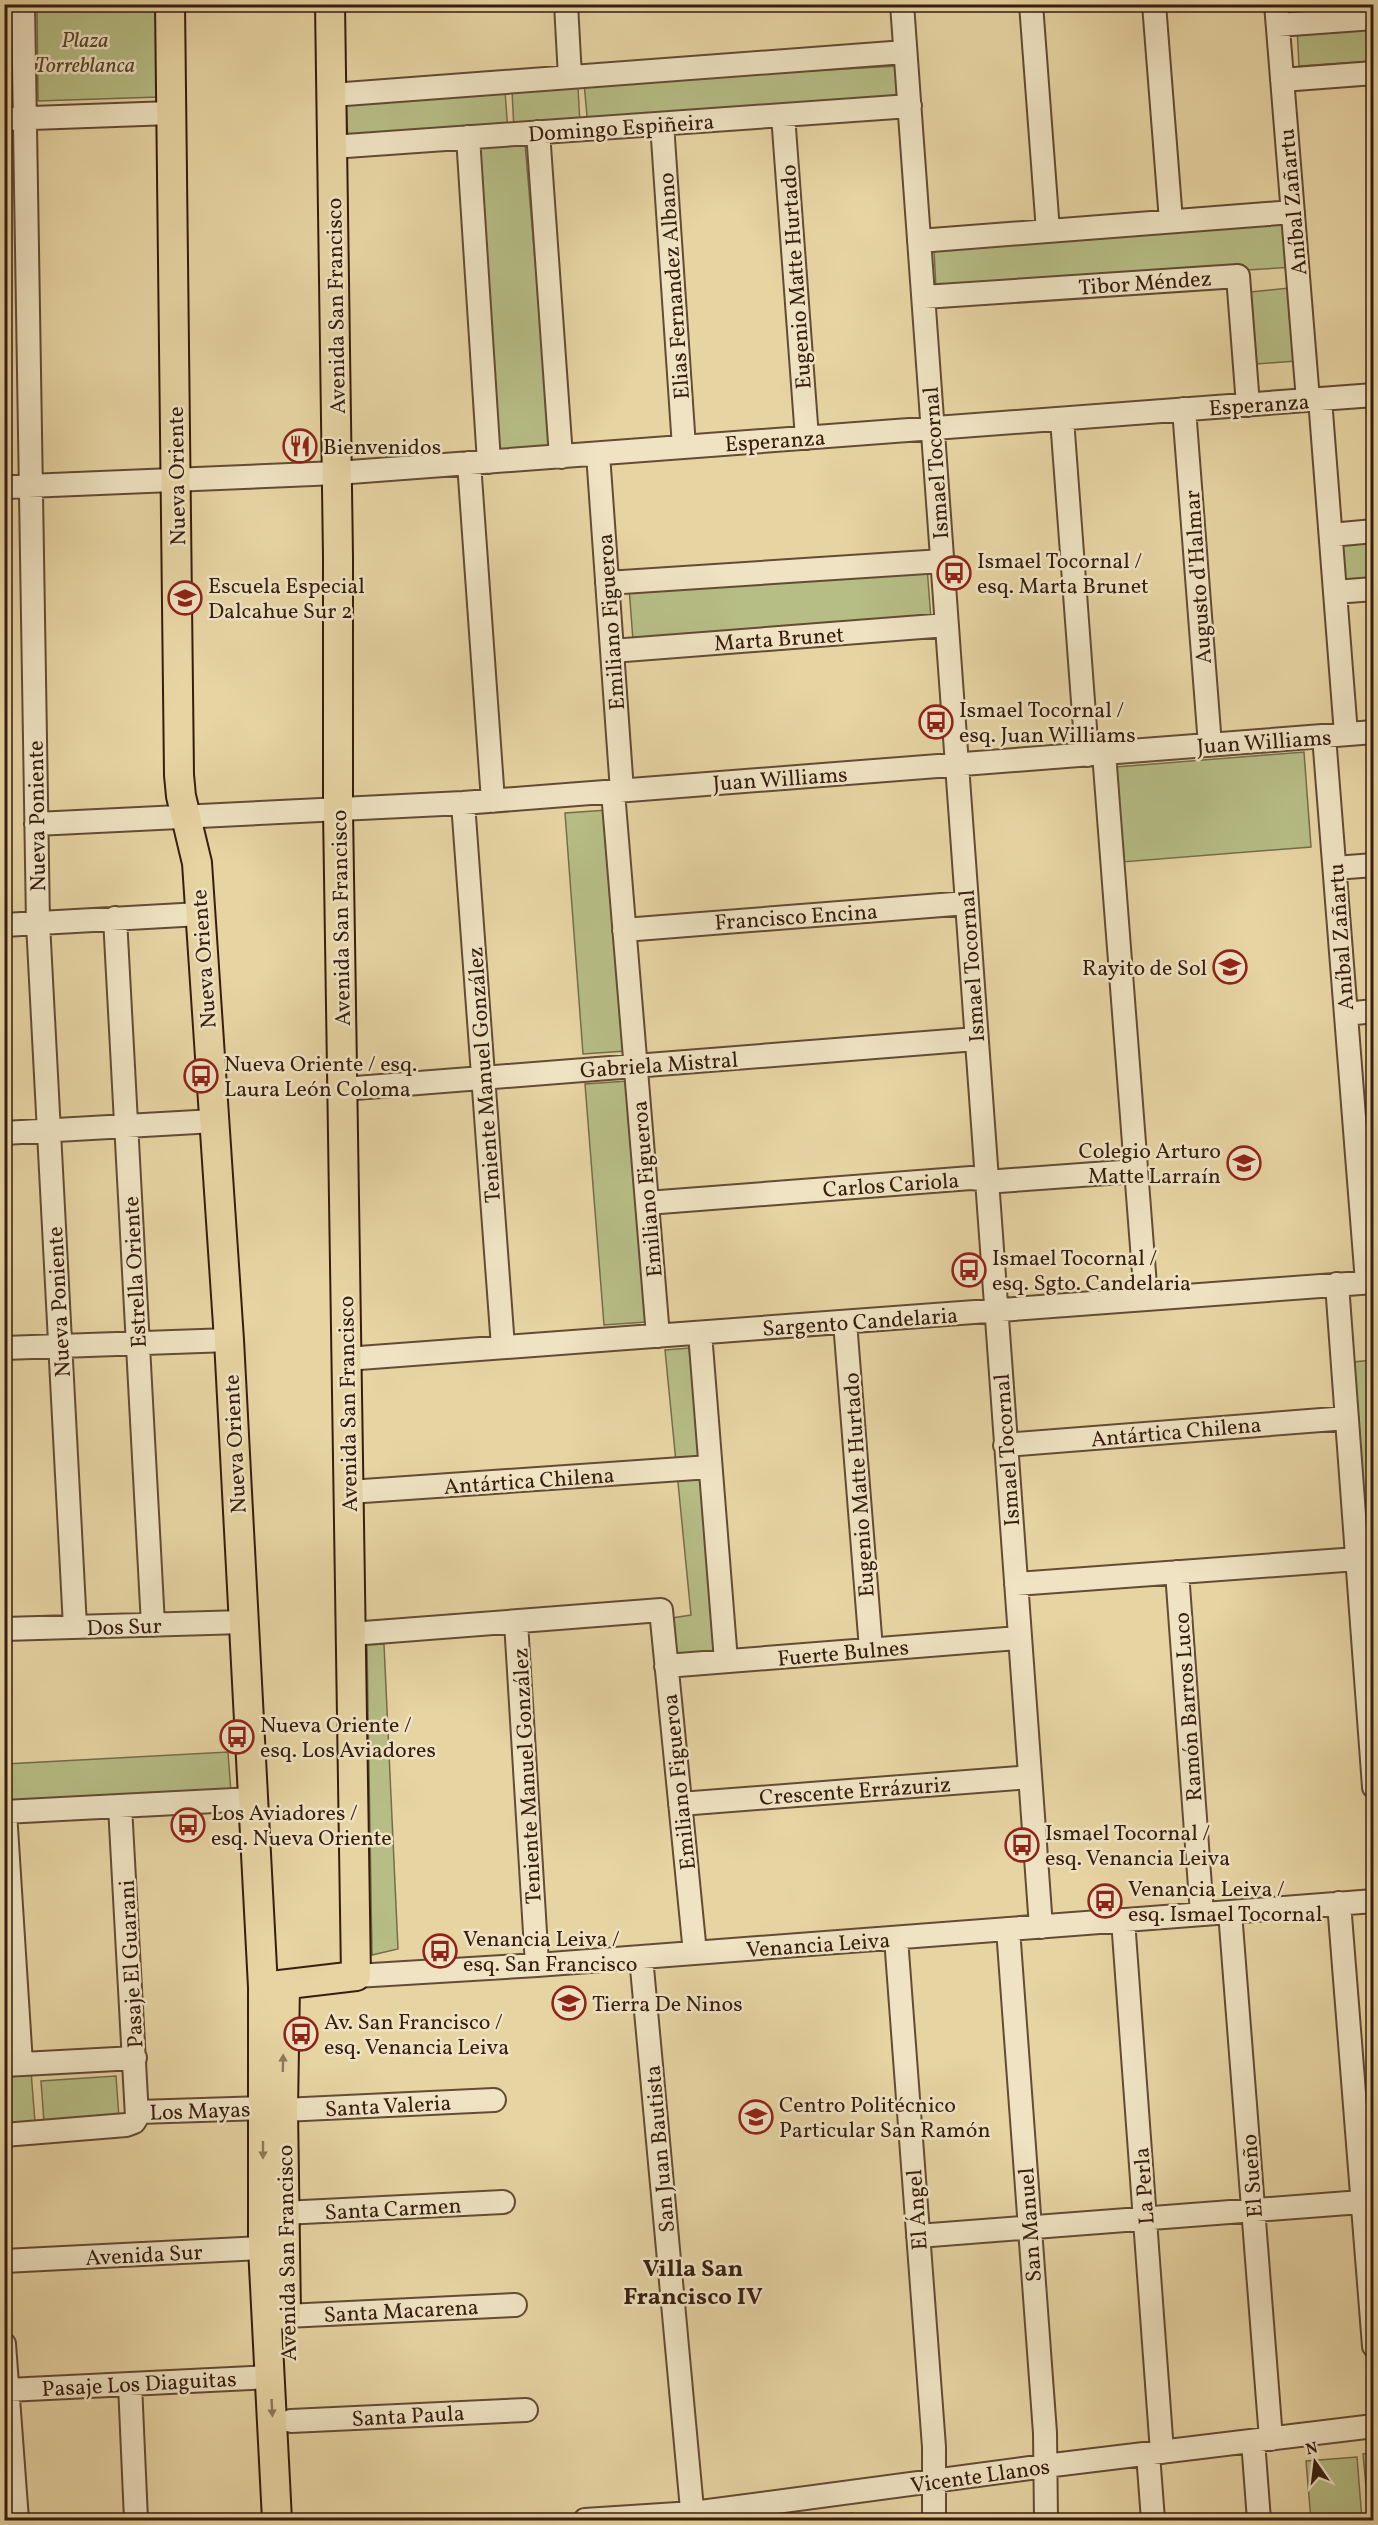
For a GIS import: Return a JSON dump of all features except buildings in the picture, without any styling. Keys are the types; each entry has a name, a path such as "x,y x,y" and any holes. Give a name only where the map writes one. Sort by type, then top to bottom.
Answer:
{"main road":[{"name":"Nueva Oriente","path":"170,4 179,775 197,863 229,1340 253,1799 274,1986"},
{"name":"Avenida San Francisco","path":"330,4 337,473 338,810 356,1976"},
{"name":"Venancia Leiva","path":"274,1986 356,1976"},
{"name":"Avenida San Francisco","path":"274,1986 272,2109 274,2247 270,2377 277,2520"},
{"name":"Avenida San Francisco","path":"272,2109 283,2213 274,2247 286,2316 296,2520"}],"street":[{"name":"Nueva Poniente","path":"23,4 15,118 31,486 38,923 75,1627"},
{"path":"566,4 570,77"},
{"name":"Ismael Tocornal","path":"902,4 1041,1927"},
{"path":"1031,4 1047,231"},
{"path":"1154,4 1171,221"},
{"path":"1277,15 1305,14 1374,18"},
{"name":"Aníbal Zañartu","path":"1277,15 1293,212 1335,592 1335,875 1346,1014 1365,1149 1370,1282"},
{"path":"332,95 905,52"},
{"path":"1282,80 1374,73"},
{"name":"Domingo Espiñeira","path":"332,147 910,106"},
{"path":"15,118 171,113"},
{"name":"Eugenio Matte Hurtado","path":"783,115 807,438"},
{"name":"Elias Fernandez Albano","path":"662,124 684,447"},
{"path":"538,132 561,457"},
{"path":"468,137 493,801"},
{"path":"919,241 1293,212"},
{"name":"Tibor Méndez","path":"924,297 1238,276 1248,405"},
{"name":"Esperanza","path":"4,487 337,473 1374,395"},
{"name":"Augusto d'Halmar","path":"1184,410 1210,745"},
{"path":"1062,419 1136,1171 1146,1299"},
{"name":"Emiliano Figueroa","path":"598,454 612,651 624,930 658,1336"},
{"path":"1330,535 1374,531"},
{"path":"607,583 942,561"},
{"path":"1335,592 1374,589"},
{"name":"Marta Brunet","path":"612,651 947,625"},
{"name":"Juan Williams","path":"36,824 493,801 1374,732"},
{"name":"Teniente Manuel González","path":"463,803 503,1347"},
{"path":"1335,875 1374,865"},
{"path":"1335,875 1374,880"},
{"name":"Francisco Encina","path":"624,930 967,903"},
{"path":"4,925 200,914"},
{"name":"Estrella Oriente","path":"115,918 153,1625"},
{"path":"1346,1014 1374,1011"},
{"name":"Gabriela Mistral","path":"342,1089 976,1039"},
{"path":"4,1133 214,1121"},
{"name":"Carlos Cariola","path":"647,1203 971,1178 999,1181 1136,1171"},
{"name":"Sargento Candelaria","path":"346,1359 1370,1282"},
{"path":"1337,1284 1357,1559 1367,1610 1374,1787"},
{"name":"Eugenio Matte Hurtado","path":"846,1322 871,1649"},
{"path":"700,1333 726,1661"},
{"path":"4,1348 229,1340"},
{"name":"Antártica Chilena","path":"1005,1445 1347,1418"},
{"name":"Antártica Chilena","path":"348,1492 710,1467"},
{"path":"1016,1584 1357,1559"},
{"name":"Ramón Barros Luco","path":"1177,1572 1202,1914"},
{"name":"Emiliano Figueroa","path":"516,1622 661,1610 695,1953"},
{"name":"Dos Sur","path":"4,1629 243,1622"},
{"path":"351,1635 516,1622"},
{"name":"Teniente Manuel González","path":"516,1622 537,1965"},
{"name":"Fuerte Bulnes","path":"666,1666 1019,1638"},
{"name":"Crescente Errázuriz","path":"680,1804 1030,1777"},
{"path":"135,2058 13,2065 5,1812 253,1799"},
{"name":"Pasaje El Guarani","path":"120,1806 135,2058 136,2117"},
{"name":"Venancia Leiva","path":"356,1976 537,1965 1374,1901"},
{"path":"1340,1903 1368,2202 1374,2346"},
{"name":"El Sueño","path":"1230,1912 1253,2211 1262,2440 1259,2520"},
{"name":"La Perla","path":"1123,1920 1145,2219 1155,2453 1153,2520"},
{"name":"San Manuel","path":"1008,1929 1045,2466 1046,2520"},
{"name":"El Ángel","path":"896,1938 918,2236 934,2482 932,2497 934,2520"},
{"name":"San Juan Bautista","path":"641,1957 693,2517"},
{"name":"Santa Valeria","path":"272,2109 494,2100"},
{"name":"Los Mayas","path":"4,2135 126,2125 136,2117 272,2109"},
{"name":"Santa Carmen","path":"283,2213 503,2202"},
{"path":"918,2236 1368,2202"},
{"name":"Avenida Sur","path":"4,2261 274,2247"},
{"name":"Santa Macarena","path":"286,2316 516,2305"},
{"path":"4,2344 17,2520"},
{"name":"Pasaje Los Diaguitas","path":"8,2390 270,2377"},
{"path":"130,2384 136,2520"},
{"name":"Santa Paula","path":"291,2421 526,2410"},
{"name":"Vicente Llanos","path":"585,2520 693,2517 1045,2466 1374,2426"}],"green space":[{"name":"Plaza Torreblanca","path":"37,5 157,5 159,97 38,101"},
{"path":"1373,22 1373,61 1299,66 1297,27"},
{"path":"899,66 900,102 588,127 584,83"},
{"path":"578,87 580,125 514,130 512,91"},
{"path":"505,91 508,132 348,142 346,101"},
{"path":"525,144 551,445 496,450 470,149"},
{"path":"1291,222 1295,267 936,289 934,249"},
{"path":"1289,288 1296,361 1257,364 1251,292"},
{"path":"1373,536 1373,582 1341,584 1337,538"},
{"path":"927,567 931,619 633,640 629,588"},
{"path":"1304,752 1311,847 1122,862 1115,767"},
{"path":"607,810 626,1051 583,1054 565,813"},
{"path":"628,1081 646,1322 604,1325 585,1084"},
{"path":"689,1348 719,1650 676,1655 672,1618 691,1615 665,1350"},
{"path":"1373,1360 1373,1599 1370,1599 1353,1362"},
{"path":"384,1644 398,1949 372,1955 367,1645"},
{"path":"228,1752 231,1793 5,1803 5,1764"},
{"path":"31,2071 35,2122 5,2123 4,2073"},
{"path":"116,2076 119,2118 44,2123 41,2081"},
{"path":"1373,2453 1373,2520 1369,2520 1363,2454"},
{"path":"1357,2457 1362,2520 1311,2520 1306,2461"},
{"path":"853,2513 854,2520 805,2520 805,2518"}],"place":[{"name":"Bienvenidos","path":"300,446"},
{"name":"Ismael Tocornal / esq. Marta Brunet","path":"954,573"},
{"name":"Escuela Especial Dalcahue Sur 2","path":"185,598"},
{"name":"Ismael Tocornal / esq. Juan Williams","path":"936,722"},
{"name":"Rayito de Sol","path":"1230,967"},
{"name":"Nueva Oriente / esq. Laura León Coloma","path":"201,1076"},
{"name":"Colegio Arturo Matte Larraín","path":"1244,1163"},
{"name":"Ismael Tocornal / esq. Sgto. Candelaria","path":"969,1270"},
{"name":"Nueva Oriente / esq. Los Aviadores","path":"237,1737"},
{"name":"Los Aviadores / esq. Nueva Oriente","path":"188,1825"},
{"name":"Ismael Tocornal / esq. Venancia Leiva","path":"1022,1845"},
{"name":"Venancia Leiva / esq. Ismael Tocornal","path":"1105,1901"},
{"name":"Venancia Leiva / esq. San Francisco","path":"440,1951"},
{"name":"Tierra De Ninos","path":"569,2003"},
{"name":"Av. San Francisco / esq. Venancia Leiva","path":"301,2034"},
{"name":"Centro Politécnico Particular San Ramón","path":"756,2117"}],"district":[{"name":"Villa San Francisco IV","path":"693,2282"}]}
